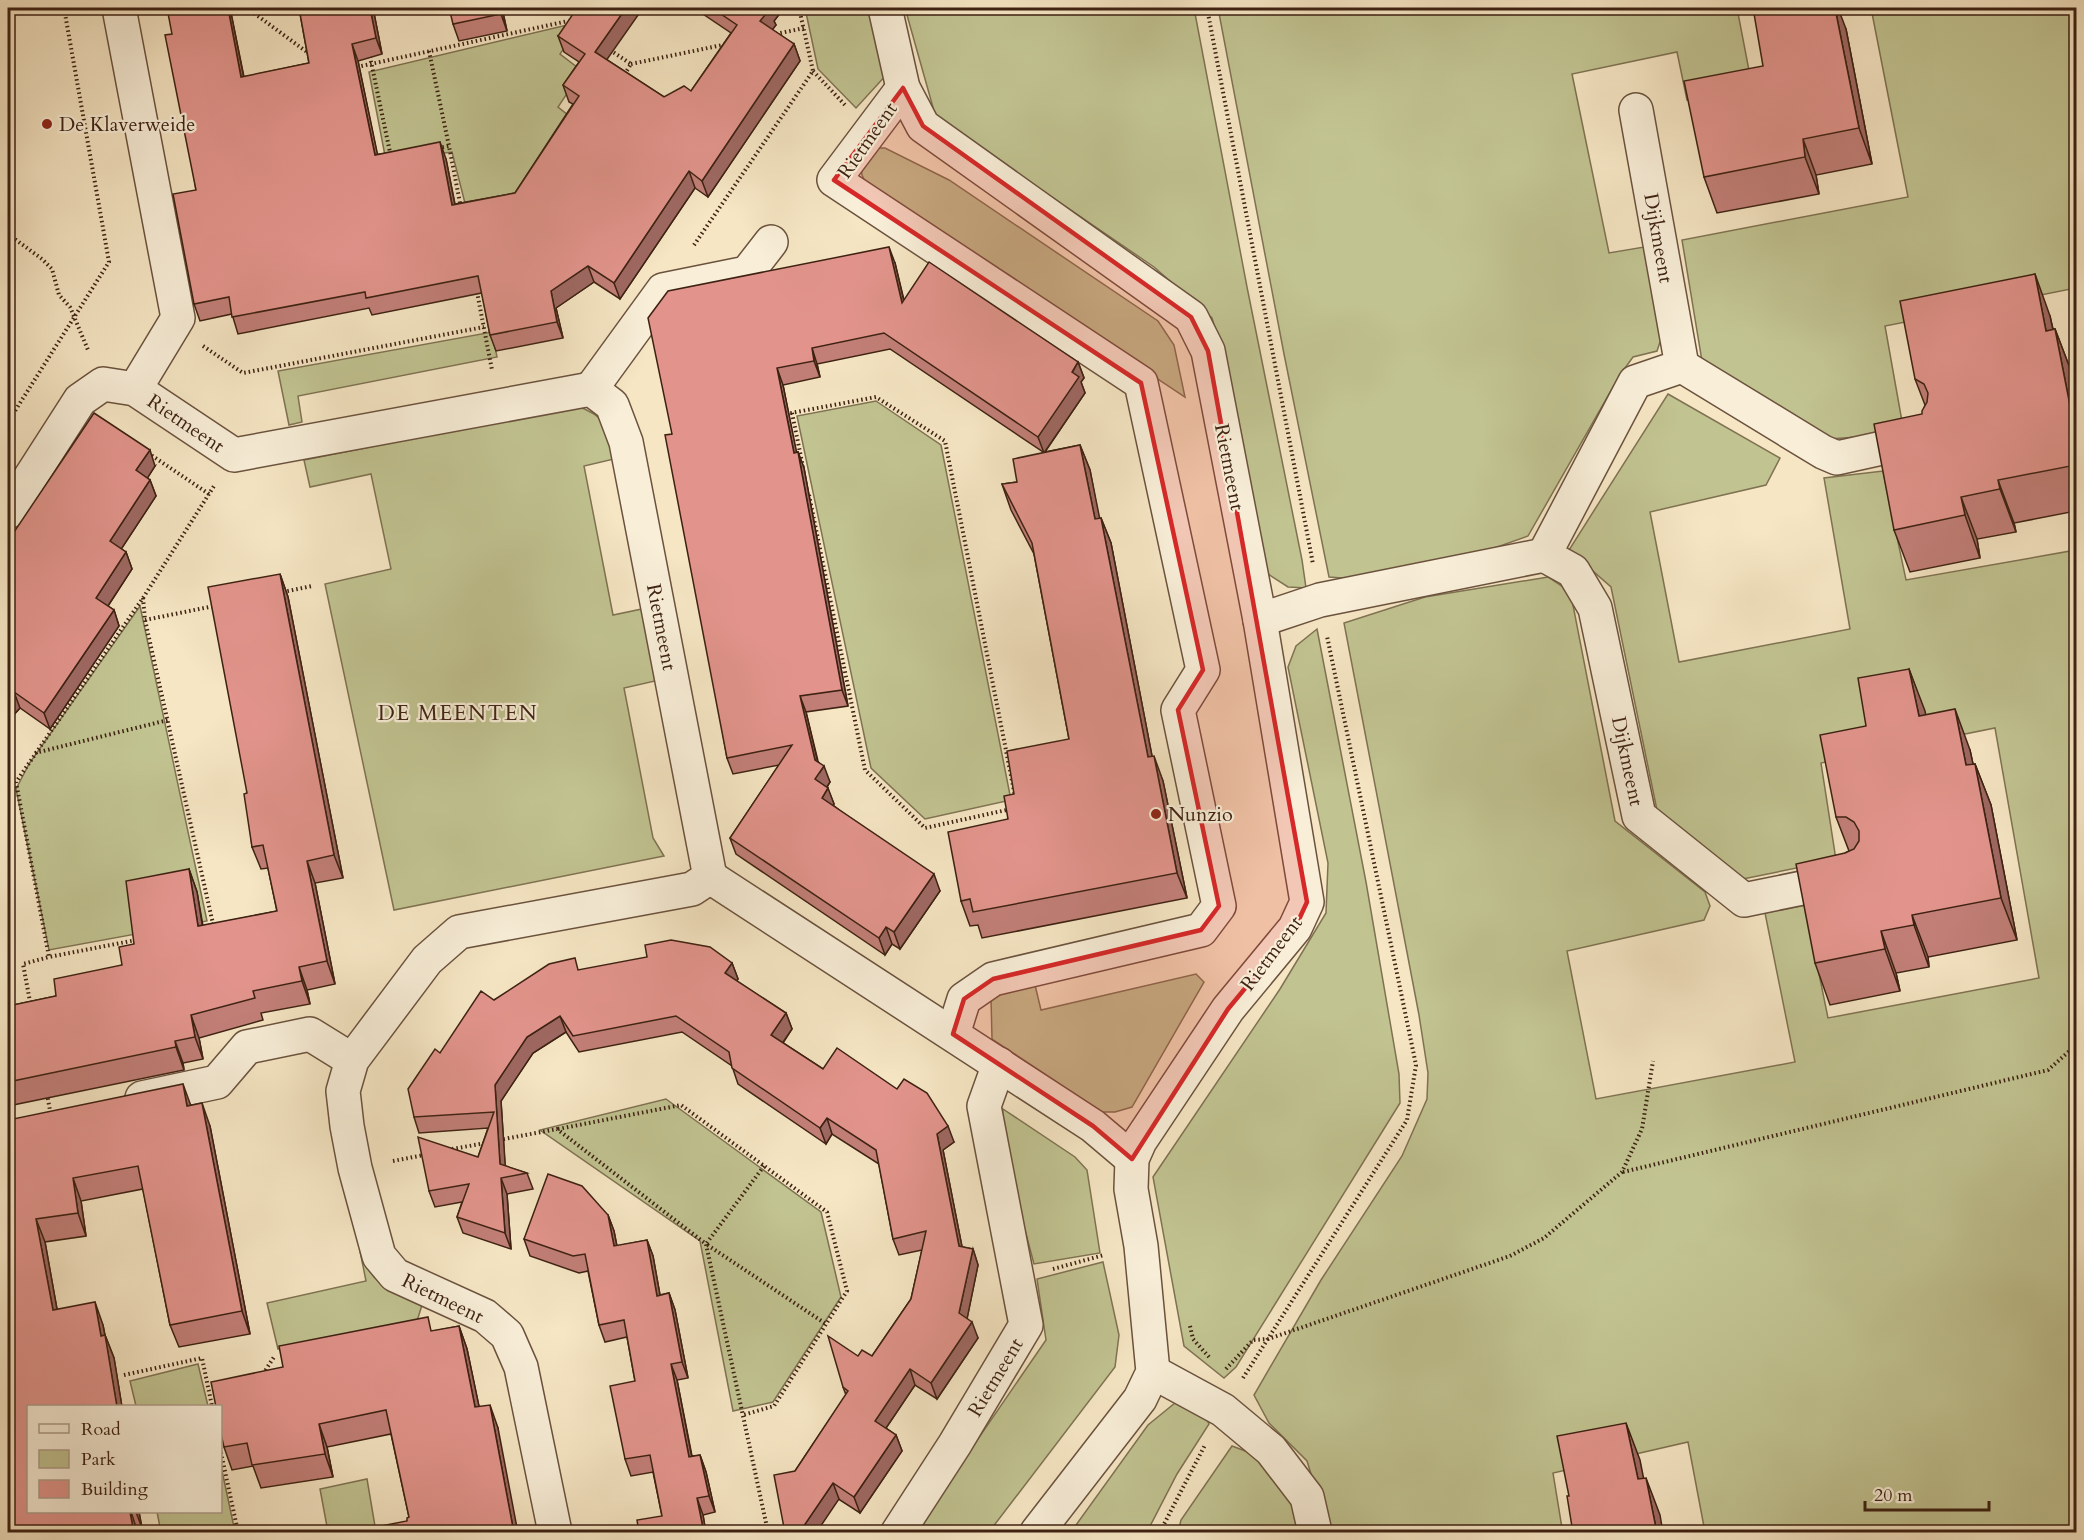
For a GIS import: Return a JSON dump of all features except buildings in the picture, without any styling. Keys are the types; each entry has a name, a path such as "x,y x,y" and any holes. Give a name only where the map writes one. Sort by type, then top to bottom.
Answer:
{"street":[{"path":"119,8 178,318 174,327"},
{"path":"885,8 903,88"},
{"name":"Rietmeent","path":"953,1034 964,999 993,979 1201,930 1220,906 1178,710 1203,670 1142,383 834,180 903,88 923,126 1191,317 1208,351 1260,620 1307,902 1295,928 1228,1009 1140,1141 1132,1159 1131,1189 1141,1246 1153,1372"},
{"name":"Dijkmeent","path":"1636,110 1682,366"},
{"path":"591,389 663,290 747,273 771,242"},
{"name":"Rietmeent","path":"135,388 174,327"},
{"path":"1260,620 1320,600 1544,555 1635,382 1682,366 1823,452 1837,458 1925,439"},
{"path":"8,512 80,400 103,384"},
{"name":"Rietmeent","path":"103,384 135,388 234,455 591,389 612,405 626,442 710,877 692,889 459,932 427,960 352,1060 343,1091 355,1168 378,1256 395,1275 485,1317 507,1335 521,1367 555,1533"},
{"name":"Dijkmeent","path":"1544,555 1574,572 1595,608 1639,816 1744,900 1856,877"},
{"path":"710,877 1093,1126 1132,1159"},
{"path":"117,1103 217,1082 247,1047 310,1034 352,1060"},
{"name":"Rietmeent","path":"898,1533 955,1444 1026,1325 984,1106 999,1064"},
{"path":"1037,1533 1140,1399 1153,1372 1223,1410 1271,1450 1307,1497 1315,1533"}],"path":[{"path":"8,422 109,262 64,8"},
{"path":"247,8 317,59"},
{"path":"663,290 813,71 799,8"},
{"path":"353,68 568,21 577,27"},
{"path":"775,34 804,28"},
{"path":"367,41 391,158 403,156"},
{"path":"604,46 631,64 737,42"},
{"path":"429,51 463,217"},
{"path":"620,82 631,64"},
{"path":"437,148 449,146"},
{"path":"8,234 52,269 59,295 70,307 103,384"},
{"path":"476,283 499,406"},
{"path":"174,327 243,373 484,327"},
{"path":"781,415 876,397 945,441 1015,796"},
{"path":"792,413 804,471"},
{"path":"144,450 209,494"},
{"path":"49,957 16,782 143,597 234,455"},
{"path":"808,494 865,771 925,828 1017,808"},
{"path":"279,593 312,586"},
{"path":"143,597 145,620 213,924 202,926"},
{"path":"145,620 223,604"},
{"path":"35,753 168,720"},
{"path":"32,1011 23,964 147,938"},
{"path":"1622,1172 2048,1070 2076,1046"},
{"path":"1253,1340 1268,1339 1510,1256 1544,1238 1622,1172 1642,1129 1653,1061"},
{"path":"47,1093 51,1116"},
{"path":"445,1151 681,1105 827,1212 847,1291 774,1406 743,1415"},
{"path":"557,1129 706,1244 826,1324"},
{"path":"355,1168 434,1153"},
{"path":"764,1166 706,1244 768,1533"},
{"path":"252,1377 263,1375 274,1357"},
{"path":"124,1375 202,1358 212,1405"},
{"path":"208,1387 219,1385"},
{"path":"222,1457 238,1533"}],"highlighted area":[{"path":"903,88 923,126 1191,317 1208,351 1307,902 1295,928 1228,1009 1132,1159 1093,1126 953,1034 964,999 993,979 1201,930 1219,906 1178,710 1203,670 1141,383 834,180"}],"green space":[{"path":"805,8 876,8 888,73 856,108 818,69"},
{"path":"905,8 1194,8 1306,588 1288,587 1268,574 1228,373 1212,318 1154,267 936,118"},
{"path":"1218,8 1737,8 1752,86 1687,100 1677,52 1572,74 1609,253 1644,247 1662,336 1657,351 1633,357 1620,375 1528,536 1472,556 1355,579 1329,577"},
{"path":"1871,8 2076,8 2076,288 1885,326 1903,427 1857,437 1829,439 1702,361 1682,240 1908,197"},
{"path":"567,25 576,31 560,54 582,71 558,107 573,119 513,201 467,211 452,152 386,161 369,72"},
{"path":"871,148 885,148 949,180 1158,321 1174,345 1185,397 867,186 862,175 860,160"},
{"path":"492,332 497,357 298,396 302,422 289,425 278,371"},
{"path":"1668,394 1780,458 1766,485 1650,512 1679,662 1850,629 1824,478 1883,471 1906,580 2076,550 2076,1532 1705,1532 1688,1442 1553,1473 1562,1528 1537,1532 1329,1532 1307,1461 1269,1423 1254,1395 1321,1280 1402,1156 1427,1099 1428,1073 1419,1015 1344,623 1425,597 1548,577 1563,587 1572,600 1615,821 1705,892 1710,906 1704,920 1567,951 1596,1099 1795,1062 1765,913 1805,905 1828,1018 2039,978 1995,728 1821,763 1836,860 1743,879 1658,815 1611,587 1569,550"},
{"path":"876,401 941,445 1011,800 925,819 871,768 797,416"},
{"path":"577,406 601,419 608,432 612,448 614,459 584,466 613,615 642,609 655,681 624,688 653,838 664,856 394,910 325,584 391,569 371,474 310,487 304,460"},
{"path":"140,606 207,921 49,950 16,789 29,764"},
{"path":"1317,629 1366,882 1399,1074 1400,1103 1236,1367 1224,1378 1184,1346 1153,1177 1280,989 1326,913 1328,863 1288,667 1296,646"},
{"path":"1196,974 1204,982 1132,1107 1115,1112 1102,1112 992,1039 991,998 1006,991 1035,985 1041,1010"},
{"path":"666,1099 821,1212 841,1297 773,1402 733,1411 700,1241 540,1130"},
{"path":"1003,1109 1075,1157 1087,1170 1100,1253 1034,1264 1021,1215 1002,1116"},
{"path":"360,1251 374,1277 422,1305 417,1321 278,1349 267,1303 366,1281"},
{"path":"1103,1262 1119,1335 1115,1367 989,1532 914,1532 1046,1340 1037,1279"},
{"path":"198,1364 208,1405 136,1405 130,1381"},
{"path":"1175,1403 1198,1404 1209,1424 1177,1474 1147,1532 1071,1532 1148,1425"},
{"path":"1232,1446 1269,1464 1291,1495 1299,1532 1178,1532 1181,1520"},
{"path":"222,1471 235,1532 161,1532 157,1513 222,1513"},
{"path":"367,1479 376,1532 328,1532 320,1489"}],"place":[{"name":"De Klaverweide","path":"47,124"},
{"name":"Nunzio","path":"1156,814"}],"district":[{"name":"DE MEENTEN","path":"458,713"}]}
